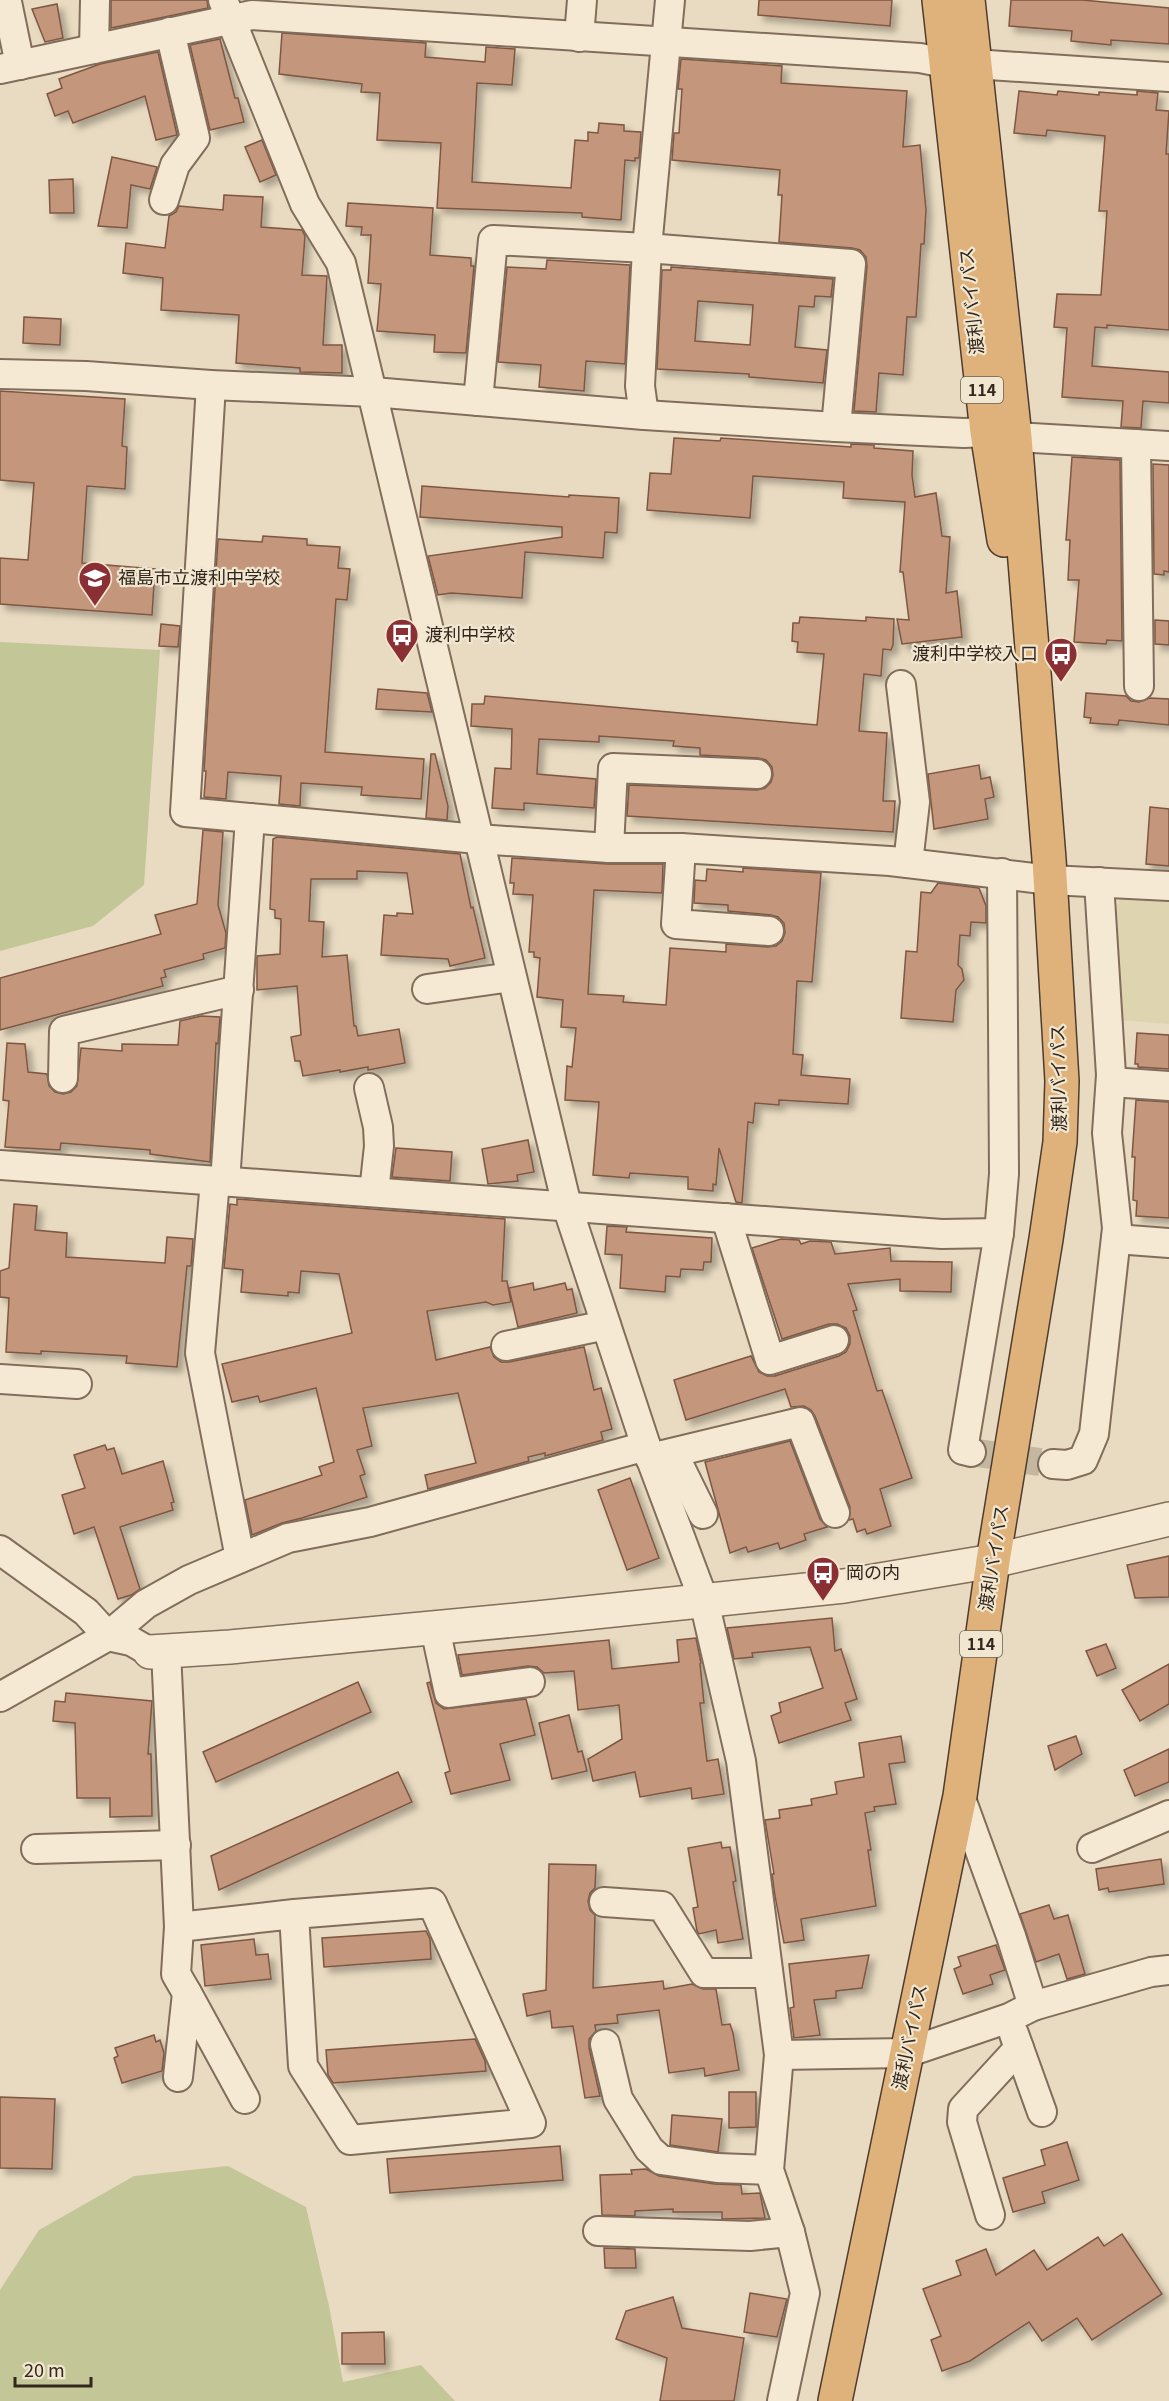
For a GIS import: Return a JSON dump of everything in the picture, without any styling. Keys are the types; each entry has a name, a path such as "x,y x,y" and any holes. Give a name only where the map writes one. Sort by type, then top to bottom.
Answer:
{"highway":[{"name":"渡利バイパス","path":"835,2401 960,1796 993,1561 1060,1142 1062,1081 1050,880 1041,779 960,64 939,0"},
{"name":"渡利バイパス","path":"960,64 968,0"}],"street":[{"path":"94,49 95,0"},
{"path":"579,37 582,0"},
{"path":"644,415 640,386 647,248 670,0"},
{"path":"7,2 10,67 170,32 227,10 252,15 920,58 960,64 1169,77"},
{"path":"227,10 305,204 341,263 567,1206 606,1325 656,1452 704,1601 741,1761 778,2055 769,2170 790,2232 805,2293 782,2401"},
{"path":"164,200 175,165 195,138 170,32"},
{"path":"478,401 493,240 647,248 851,264 836,427"},
{"path":"0,374 86,376 211,385 373,392 644,415 1169,446"},
{"path":"211,385 185,812 478,839 609,848 681,848 908,863 1050,880 1169,886"},
{"path":"1136,444 1139,686"},
{"path":"901,685 915,802 908,863"},
{"path":"609,848 613,768 757,774"},
{"path":"240,1558 200,1353 220,1181 238,990 250,818"},
{"path":"681,848 676,924 769,931"},
{"path":"972,1452 963,1450 999,1233 1004,1174 1002,873"},
{"path":"1053,1464 1067,1465 1083,1460 1094,1434 1117,1228 1107,1133 1111,1082 1099,882"},
{"path":"427,989 511,977"},
{"path":"63,1078 64,1031 238,990"},
{"path":"1111,1082 1169,1086"},
{"path":"369,1088 378,1127 379,1146 374,1192"},
{"path":"0,1165 942,1234 999,1233"},
{"path":"726,1218 770,1360 834,1340"},
{"path":"1116,1239 1169,1243"},
{"path":"506,1346 606,1325"},
{"path":"0,1379 77,1384"},
{"path":"0,1697 108,1636 146,1604 189,1580 288,1538 370,1522 656,1452 800,1422 835,1513"},
{"path":"656,1452 703,1514"},
{"path":"0,1550 86,1612 108,1636 131,1641 158,1652 435,1628 844,1586 993,1561 1169,1519"},
{"path":"435,1628 449,1693 530,1682"},
{"path":"158,1652 176,1845 179,1927 176,1974 245,2099"},
{"path":"960,1796 1011,1936 1021,2012 1019,2048 1042,2112"},
{"path":"1092,1848 1169,1815"},
{"path":"36,1849 176,1845"},
{"path":"604,1902 662,1906 704,1973 768,1973"},
{"path":"179,1927 294,1914 432,1903 531,2123 350,2140 303,2066 294,1914"},
{"path":"778,2055 906,2053 1021,2012 1151,1972 1169,1970"},
{"path":"178,2077 187,1993"},
{"path":"605,2044 618,2099 649,2149 661,2160 717,2168 769,2170"},
{"path":"990,2215 962,2122 963,2109 1019,2048"},
{"path":"598,2231 750,2236 790,2232"}],"shaded area":[{"path":"1120,899 1169,901 1169,1024 1119,1020 1112,915"}],"green space":[{"path":"0,642 160,650 144,885 93,926 0,951"},
{"path":"228,2166 306,2207 329,2306 343,2382 421,2365 455,2401 0,2401 0,2290 39,2230 134,2176"}],"building":[{"path":"111,0 207,0 208,8 111,28"},
{"path":"759,0 892,0 890,26 758,15"},
{"path":"1011,0 1082,0 1169,8 1169,44 1111,40 1111,45 1071,41 1072,31 1009,26"},
{"path":"57,4 63,38 45,42 32,9"},
{"path":"282,33 426,43 425,57 485,62 486,47 515,49 512,85 477,83 472,182 571,188 575,140 588,141 588,132 598,133 599,123 624,125 624,131 641,132 639,158 635,158 635,161 625,160 621,220 582,217 582,213 437,208 441,143 377,140 380,93 361,92 362,84 279,74"},
{"path":"220,39 235,98 238,98 244,122 210,130 190,45"},
{"path":"158,52 177,135 156,140 145,96 73,123 68,111 55,116 47,94 62,88 59,79 100,64"},
{"path":"681,59 782,66 781,83 907,91 903,147 920,145 926,210 924,244 921,244 916,317 907,317 903,375 879,373 876,412 854,411 866,257 860,250 852,248 779,242 782,195 778,195 780,170 672,160 674,133 679,133 682,89 678,89"},
{"path":"1019,91 1057,95 1058,91 1099,95 1099,92 1137,95 1137,91 1158,93 1156,110 1169,111 1166,154 1169,154 1169,330 1107,325 1107,328 1095,327 1092,366 1169,372 1169,403 1143,401 1141,428 1121,427 1123,401 1062,397 1067,328 1054,327 1057,294 1101,295 1107,211 1099,211 1105,136 1047,130 1046,136 1014,133"},
{"path":"262,140 276,175 260,182 245,147"},
{"path":"112,157 157,167 150,189 131,185 127,228 98,226"},
{"path":"73,179 74,213 50,213 49,180"},
{"path":"224,195 263,197 261,227 302,230 305,236 302,275 327,276 323,345 342,345 342,373 300,372 300,368 236,363 239,315 161,310 163,278 123,273 126,243 165,248 169,216 176,212 179,206 223,210"},
{"path":"348,203 433,208 430,255 471,258 471,266 474,266 466,353 434,352 435,335 377,331 381,284 368,283 371,235 361,235 362,227 346,226"},
{"path":"547,260 630,265 625,364 586,361 584,391 539,387 541,365 498,362 507,267 546,269"},
{"path":"671,267 833,279 831,297 815,296 814,307 799,306 795,347 827,350 823,383 749,377 749,374 657,369 662,270 671,270","holes":["698,301 753,305 750,345 695,341"]},
{"path":"24,317 61,319 60,345 23,343"},
{"path":"0,391 125,399 122,446 127,447 125,489 87,486 82,563 155,569 152,615 0,604 0,558 28,560 34,483 0,480"},
{"path":"674,438 720,441 721,438 851,447 851,444 874,445 874,448 913,451 912,475 915,497 936,493 942,536 950,537 946,593 957,591 962,637 902,644 897,619 909,620 903,572 900,572 905,502 843,498 844,482 753,476 750,518 647,510 650,473 671,474"},
{"path":"1072,457 1120,460 1122,641 1107,640 1106,644 1074,642 1079,580 1068,580 1070,540 1066,540"},
{"path":"1153,464 1169,465 1169,572 1164,571 1164,575 1154,574"},
{"path":"422,486 569,497 569,495 619,498 617,533 605,532 603,558 525,552 522,598 451,593 438,595 428,556 562,537 562,527 420,517"},
{"path":"263,536 307,539 307,545 340,547 338,568 350,569 347,600 336,599 325,752 424,759 421,799 361,795 362,787 301,783 300,806 279,804 281,776 228,772 226,799 204,797 218,539 262,542"},
{"path":"800,617 866,621 866,617 894,619 893,645 891,650 883,649 881,676 864,674 859,731 887,733 883,801 895,801 893,832 627,816 629,785 757,790 765,788 771,782 772,767 766,760 758,758 700,755 700,748 673,746 674,741 599,736 599,742 539,739 537,774 596,779 594,808 524,803 524,810 492,808 495,768 511,769 512,729 471,726 472,704 484,704 485,696 817,725 824,654 797,652 798,642 792,641 793,623 799,623"},
{"path":"1155,620 1169,621 1169,645 1155,644"},
{"path":"161,624 180,626 178,647 159,646"},
{"path":"378,689 427,693 432,712 376,709"},
{"path":"1086,693 1126,696 1131,701 1139,702 1150,698 1169,699 1169,725 1119,720 1118,725 1090,723 1091,718 1084,717"},
{"path":"431,754 435,754 448,806 447,820 426,818"},
{"path":"979,765 981,779 990,777 994,797 985,799 988,819 934,829 928,774"},
{"path":"1150,807 1169,809 1169,866 1146,864"},
{"path":"203,830 223,832 218,905 226,933 225,948 203,954 204,959 164,970 166,977 161,978 163,986 0,1030 0,978 161,934 155,915 197,904"},
{"path":"277,837 460,854 471,908 473,907 485,958 450,966 448,959 381,955 384,915 413,914 407,873 357,871 357,879 311,879 309,921 324,922 322,957 347,955 354,1026 356,1026 358,1036 399,1029 405,1063 368,1070 368,1067 303,1076 300,1061 295,1061 291,1037 301,1035 297,986 257,990 257,956 280,954 281,919 275,918 275,910 270,909 273,839"},
{"path":"512,858 608,864 663,864 662,893 594,890 588,994 624,996 623,1002 666,1005 670,948 726,952 726,944 776,946 782,941 785,933 784,923 778,917 728,911 728,905 694,903 695,880 706,881 707,869 743,872 743,868 821,873 812,982 797,981 793,1054 803,1055 801,1075 850,1079 848,1104 779,1100 779,1105 755,1103 753,1123 748,1122 742,1203 736,1202 719,1148 716,1185 713,1184 713,1191 688,1189 688,1177 630,1173 629,1178 593,1175 599,1102 565,1100 567,1066 572,1067 576,1028 561,1027 563,1000 537,997 540,958 534,957 534,952 529,952 533,895 513,894 514,883 510,883"},
{"path":"938,883 979,888 986,906 986,923 971,922 970,936 960,935 958,965 962,969 964,980 956,990 953,1022 901,1018 906,951 917,952 921,892 931,893"},
{"path":"201,1016 220,1017 218,1044 216,1043 210,1162 150,1154 150,1150 61,1143 60,1150 5,1147 9,1101 3,1100 7,1043 25,1044 28,1072 47,1074 49,1086 55,1092 63,1094 71,1092 77,1086 81,1048 122,1051 122,1044 178,1045 180,1021"},
{"path":"1137,1033 1169,1035 1169,1069 1138,1067 1138,1064 1135,1064"},
{"path":"1136,1100 1169,1102 1169,1218 1136,1216 1137,1201 1133,1200 1135,1157 1132,1157"},
{"path":"528,1140 534,1172 517,1175 518,1181 488,1184 482,1149"},
{"path":"396,1148 452,1152 450,1181 392,1177"},
{"path":"237,1199 505,1219 502,1281 507,1281 511,1302 493,1305 486,1302 427,1311 436,1360 490,1347 494,1357 501,1362 509,1362 584,1347 594,1390 601,1388 612,1429 601,1432 603,1440 545,1456 545,1453 528,1457 529,1461 428,1489 425,1475 476,1463 458,1393 363,1408 372,1446 357,1450 365,1474 360,1476 367,1497 282,1523 252,1535 245,1500 322,1475 319,1467 334,1462 316,1388 260,1402 258,1396 232,1402 222,1364 352,1333 339,1274 301,1271 299,1293 288,1292 288,1296 241,1292 243,1270 224,1268 230,1204 237,1205"},
{"path":"14,1204 37,1206 35,1230 67,1233 66,1257 165,1263 167,1237 193,1239 191,1266 187,1266 177,1367 126,1363 127,1356 41,1351 41,1354 6,1352 9,1298 0,1297 0,1271 9,1268"},
{"path":"607,1226 627,1227 626,1232 712,1238 711,1262 704,1262 703,1270 681,1269 680,1277 666,1276 665,1292 620,1288 622,1255 605,1254"},
{"path":"781,1239 799,1240 801,1244 810,1241 831,1242 835,1254 890,1248 891,1261 952,1262 951,1292 900,1291 900,1279 848,1284 857,1310 853,1311 877,1391 882,1390 912,1478 880,1489 891,1526 867,1534 865,1529 857,1532 853,1519 849,1520 850,1507 815,1416 804,1406 791,1407 785,1389 686,1420 674,1380 751,1356 759,1372 767,1376 775,1376 846,1352 850,1344 850,1336 846,1328 837,1324 829,1324 782,1339 752,1248"},
{"path":"533,1283 534,1290 565,1283 567,1290 572,1289 577,1313 518,1327 509,1288"},
{"path":"790,1441 820,1519 827,1527 804,1534 806,1540 780,1549 778,1543 748,1552 746,1547 730,1553 705,1462"},
{"path":"105,1445 107,1450 114,1448 122,1474 163,1461 174,1502 171,1503 173,1510 120,1527 140,1589 118,1599 94,1527 74,1534 62,1495 85,1488 74,1455"},
{"path":"630,1478 659,1558 627,1570 598,1490"},
{"path":"1169,1556 1169,1597 1135,1598 1127,1565"},
{"path":"832,1618 835,1651 841,1649 857,1699 845,1703 851,1720 779,1743 771,1716 781,1712 779,1703 823,1688 810,1647 752,1653 753,1657 734,1659 727,1628"},
{"path":"696,1638 701,1663 704,1703 700,1703 707,1761 718,1759 724,1794 692,1799 691,1788 640,1797 635,1772 593,1781 588,1759 622,1739 619,1705 578,1710 574,1671 544,1673 537,1667 528,1666 462,1675 458,1655 609,1640 612,1669 679,1662 677,1640"},
{"path":"1106,1644 1116,1668 1097,1676 1086,1651"},
{"path":"1169,1664 1169,1704 1140,1721 1122,1690"},
{"path":"358,1682 371,1712 216,1782 203,1752"},
{"path":"430,1682 436,1703 444,1709 526,1699 535,1735 500,1744 510,1780 451,1794 445,1773 450,1771 427,1683"},
{"path":"66,1693 152,1701 148,1754 151,1754 152,1816 110,1817 110,1798 77,1798 75,1723 53,1721 55,1701 65,1702"},
{"path":"569,1715 578,1752 582,1751 587,1771 552,1779 539,1723"},
{"path":"901,1736 905,1762 889,1764 896,1804 874,1807 875,1811 865,1813 876,1906 801,1919 804,1940 784,1943 765,1820 780,1818 779,1810 812,1805 811,1799 837,1794 835,1782 864,1777 859,1743"},
{"path":"1076,1736 1082,1754 1055,1770 1048,1746"},
{"path":"1169,1749 1169,1782 1135,1796 1124,1770"},
{"path":"398,1772 412,1802 219,1890 211,1856"},
{"path":"721,1842 722,1848 730,1847 736,1881 733,1882 743,1939 718,1943 716,1930 699,1934 697,1931 693,1908 698,1907 688,1848"},
{"path":"1161,1859 1164,1884 1109,1892 1108,1888 1099,1890 1096,1869"},
{"path":"549,1864 596,1865 595,1888 590,1893 588,1901 590,1910 595,1915 593,1988 663,1981 664,1989 692,1984 703,1989 716,1989 722,2025 730,2024 733,2033 739,2070 705,2076 704,2068 669,2073 659,2010 617,2015 618,2023 595,2025 596,2031 589,2039 600,2096 585,2098 573,2026 552,2028 550,2011 527,2016 523,1994 546,1990"},
{"path":"1049,1905 1054,1919 1068,1915 1085,1974 1067,1979 1059,1954 1036,1962 1020,1914"},
{"path":"426,1931 430,1939 431,1959 324,1967 322,1938"},
{"path":"254,1939 256,1955 268,1954 271,1979 205,1986 201,1945"},
{"path":"996,1945 1005,1970 990,1975 993,1984 963,1994 954,1969 961,1966 958,1957"},
{"path":"869,1955 862,1988 836,1991 836,1998 814,2000 820,2035 794,2038 790,2008 794,2007 789,1964"},
{"path":"154,2035 156,2042 160,2040 164,2053 162,2071 122,2083 114,2058 118,2056 115,2048"},
{"path":"475,2039 485,2061 486,2071 333,2083 328,2075 326,2050"},
{"path":"729,2092 756,2092 756,2127 729,2128"},
{"path":"0,2097 55,2099 52,2169 0,2168"},
{"path":"672,2115 722,2119 718,2152 670,2145"},
{"path":"1067,2142 1079,2180 1042,2192 1045,2203 1013,2212 1003,2178 1045,2165 1041,2150"},
{"path":"560,2146 563,2180 390,2193 387,2159"},
{"path":"646,2169 659,2176 715,2184 741,2185 742,2194 760,2193 765,2218 722,2219 722,2212 673,2212 673,2209 635,2211 635,2216 602,2215 600,2175 632,2174 631,2170"},
{"path":"1122,2234 1162,2294 1092,2340 1077,2318 1042,2341 1029,2322 970,2361 942,2371 931,2340 941,2336 923,2289 961,2275 956,2261 986,2249 996,2275 1034,2250 1047,2270 1098,2237 1104,2246"},
{"path":"604,2248 635,2249 636,2268 605,2268"},
{"path":"750,2293 787,2299 777,2337 744,2332"},
{"path":"673,2297 682,2328 744,2338 734,2401 660,2401 667,2358 616,2339 626,2311"},
{"path":"384,2332 385,2364 342,2364 342,2333"}],"tunnel":[{"path":"971,1452 1053,1464"}],"place":[{"name":"福島市立渡利中学校","path":"95,607"},
{"name":"渡利中学校","path":"402,664"},
{"name":"渡利中学校入口","path":"1061,683"},
{"name":"岡の内","path":"823,1602"}]}
